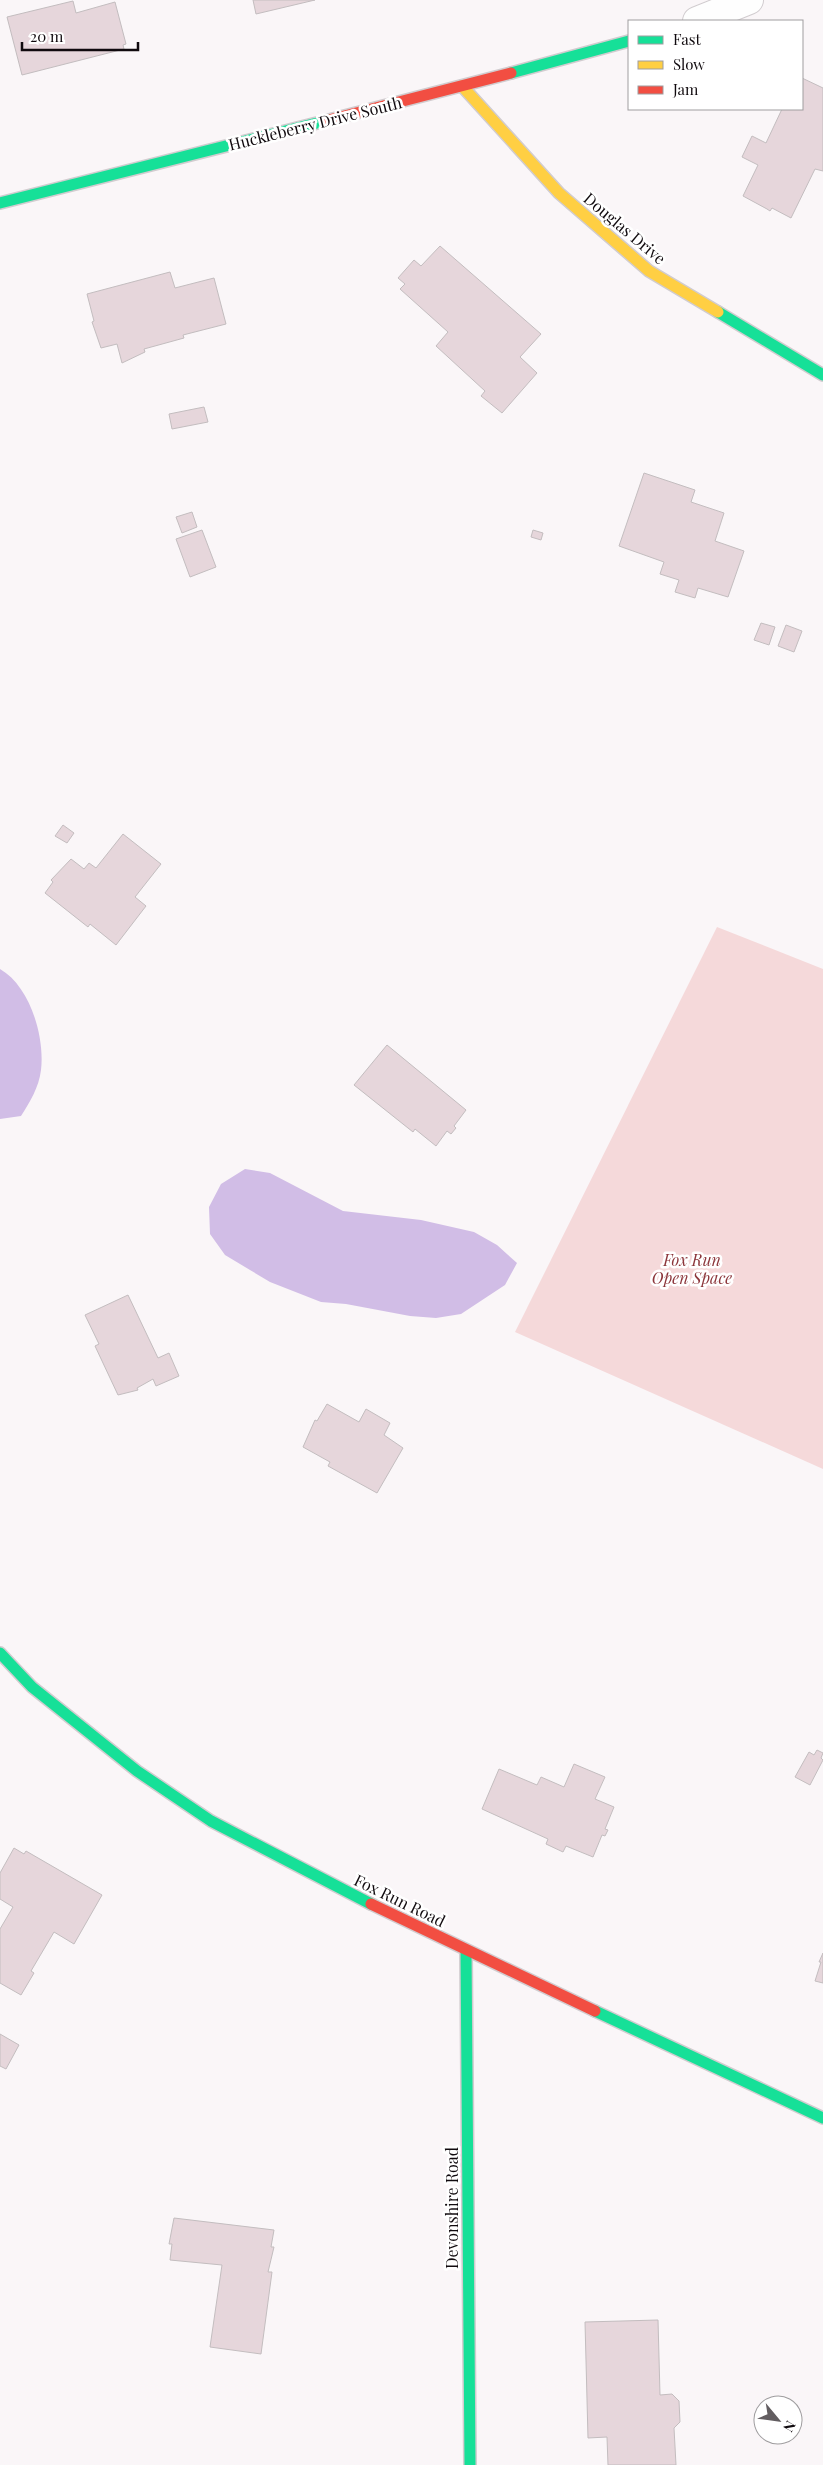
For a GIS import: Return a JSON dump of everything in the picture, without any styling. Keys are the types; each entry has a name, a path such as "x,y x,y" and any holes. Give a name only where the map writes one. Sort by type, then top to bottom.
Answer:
{"street":[{"path":"699,20 749,0"},
{"name":"Huckleberry Drive South","path":"0,203 462,86 628,41"},
{"name":"Douglas Drive","path":"462,86 559,193 649,271 823,375"},
{"name":"Fox Run Road","path":"0,1653 32,1687 137,1771 211,1821 325,1881 466,1951 823,2118"},
{"name":"Devonshire Road","path":"466,1951 470,2465"}],"green space":[{"name":"Fox Run Open Space","path":"717,927 823,969 823,1469 515,1332"}],"shaded area":[{"path":"0,969 20,987 27,1000 38,1028 42,1057 36,1088 21,1116 0,1119"},
{"path":"245,1169 270,1173 343,1211 421,1220 474,1232 497,1245 517,1263 505,1285 461,1314 436,1318 410,1316 346,1304 321,1302 270,1282 225,1255 210,1234 209,1207 221,1184"}],"building":[{"path":"253,0 315,0 256,14"},
{"path":"73,1 76,13 115,2 126,44 123,45 124,49 22,75 7,17"},
{"path":"803,78 823,88 823,171 815,169 791,218 772,208 770,211 743,196 758,165 742,157 752,136 766,143 782,110 803,110"},
{"path":"440,246 541,334 520,357 537,373 502,413 481,396 485,391 436,346 448,332 400,289 405,284 398,278 414,260 421,266"},
{"path":"170,272 175,288 214,278 226,324 183,335 184,338 144,349 145,352 122,363 117,344 101,348 92,322 94,321 87,294"},
{"path":"204,407 208,422 172,429 169,414"},
{"path":"644,473 695,490 691,502 724,513 715,541 744,551 728,597 698,588 695,598 675,592 679,580 660,574 664,562 619,546"},
{"path":"192,512 197,527 182,533 176,517"},
{"path":"202,530 216,567 190,577 176,539"},
{"path":"533,530 543,533 541,540 531,537"},
{"path":"761,623 775,627 769,645 754,640"},
{"path":"786,625 802,631 794,652 778,646"},
{"path":"63,825 74,833 67,843 55,836"},
{"path":"123,834 161,864 135,897 146,906 116,945 90,924 88,927 45,893 53,882 51,880 71,859 84,869 89,863 96,868"},
{"path":"387,1045 466,1110 454,1126 456,1128 451,1134 447,1131 436,1146 415,1129 413,1132 354,1085"},
{"path":"128,1295 158,1358 169,1353 179,1376 156,1386 153,1379 137,1388 138,1390 118,1395 95,1346 99,1344 85,1315"},
{"path":"327,1404 359,1422 366,1409 390,1423 384,1435 403,1448 377,1493 328,1466 330,1462 303,1447 315,1420 317,1421"},
{"path":"817,1750 823,1753 821,1758 823,1760 810,1785 795,1777 809,1752 814,1755"},
{"path":"574,1764 605,1777 595,1799 614,1807 605,1829 608,1830 605,1836 602,1835 593,1857 566,1846 563,1852 546,1844 548,1839 482,1809 499,1769 537,1785 541,1777 564,1787"},
{"path":"14,1848 24,1854 26,1851 102,1895 74,1944 54,1932 31,1971 34,1973 21,1995 0,1983 0,1929 13,1907 0,1899 0,1873"},
{"path":"823,1953 823,1983 815,1981"},
{"path":"0,2034 19,2045 6,2069 0,2066"},
{"path":"174,2218 274,2230 271,2247 274,2247 268,2272 272,2272 261,2354 210,2347 222,2265 170,2260 172,2244 169,2244"},
{"path":"658,2320 660,2395 672,2394 679,2401 680,2422 674,2428 676,2465 608,2465 607,2437 588,2438 585,2322"}],"traffic: fast":[{"path":"511,73 628,41"},
{"path":"0,203 329,120"},
{"path":"718,312 823,375"},
{"path":"0,1653 32,1687 137,1771 211,1821 371,1904"},
{"path":"466,1951 470,2465"},
{"path":"595,2011 823,2118"}],"traffic: slow":[{"path":"462,86 559,193 649,271 718,312"}],"traffic: jam":[{"path":"329,120 511,73"},
{"path":"371,1904 595,2011"}]}
